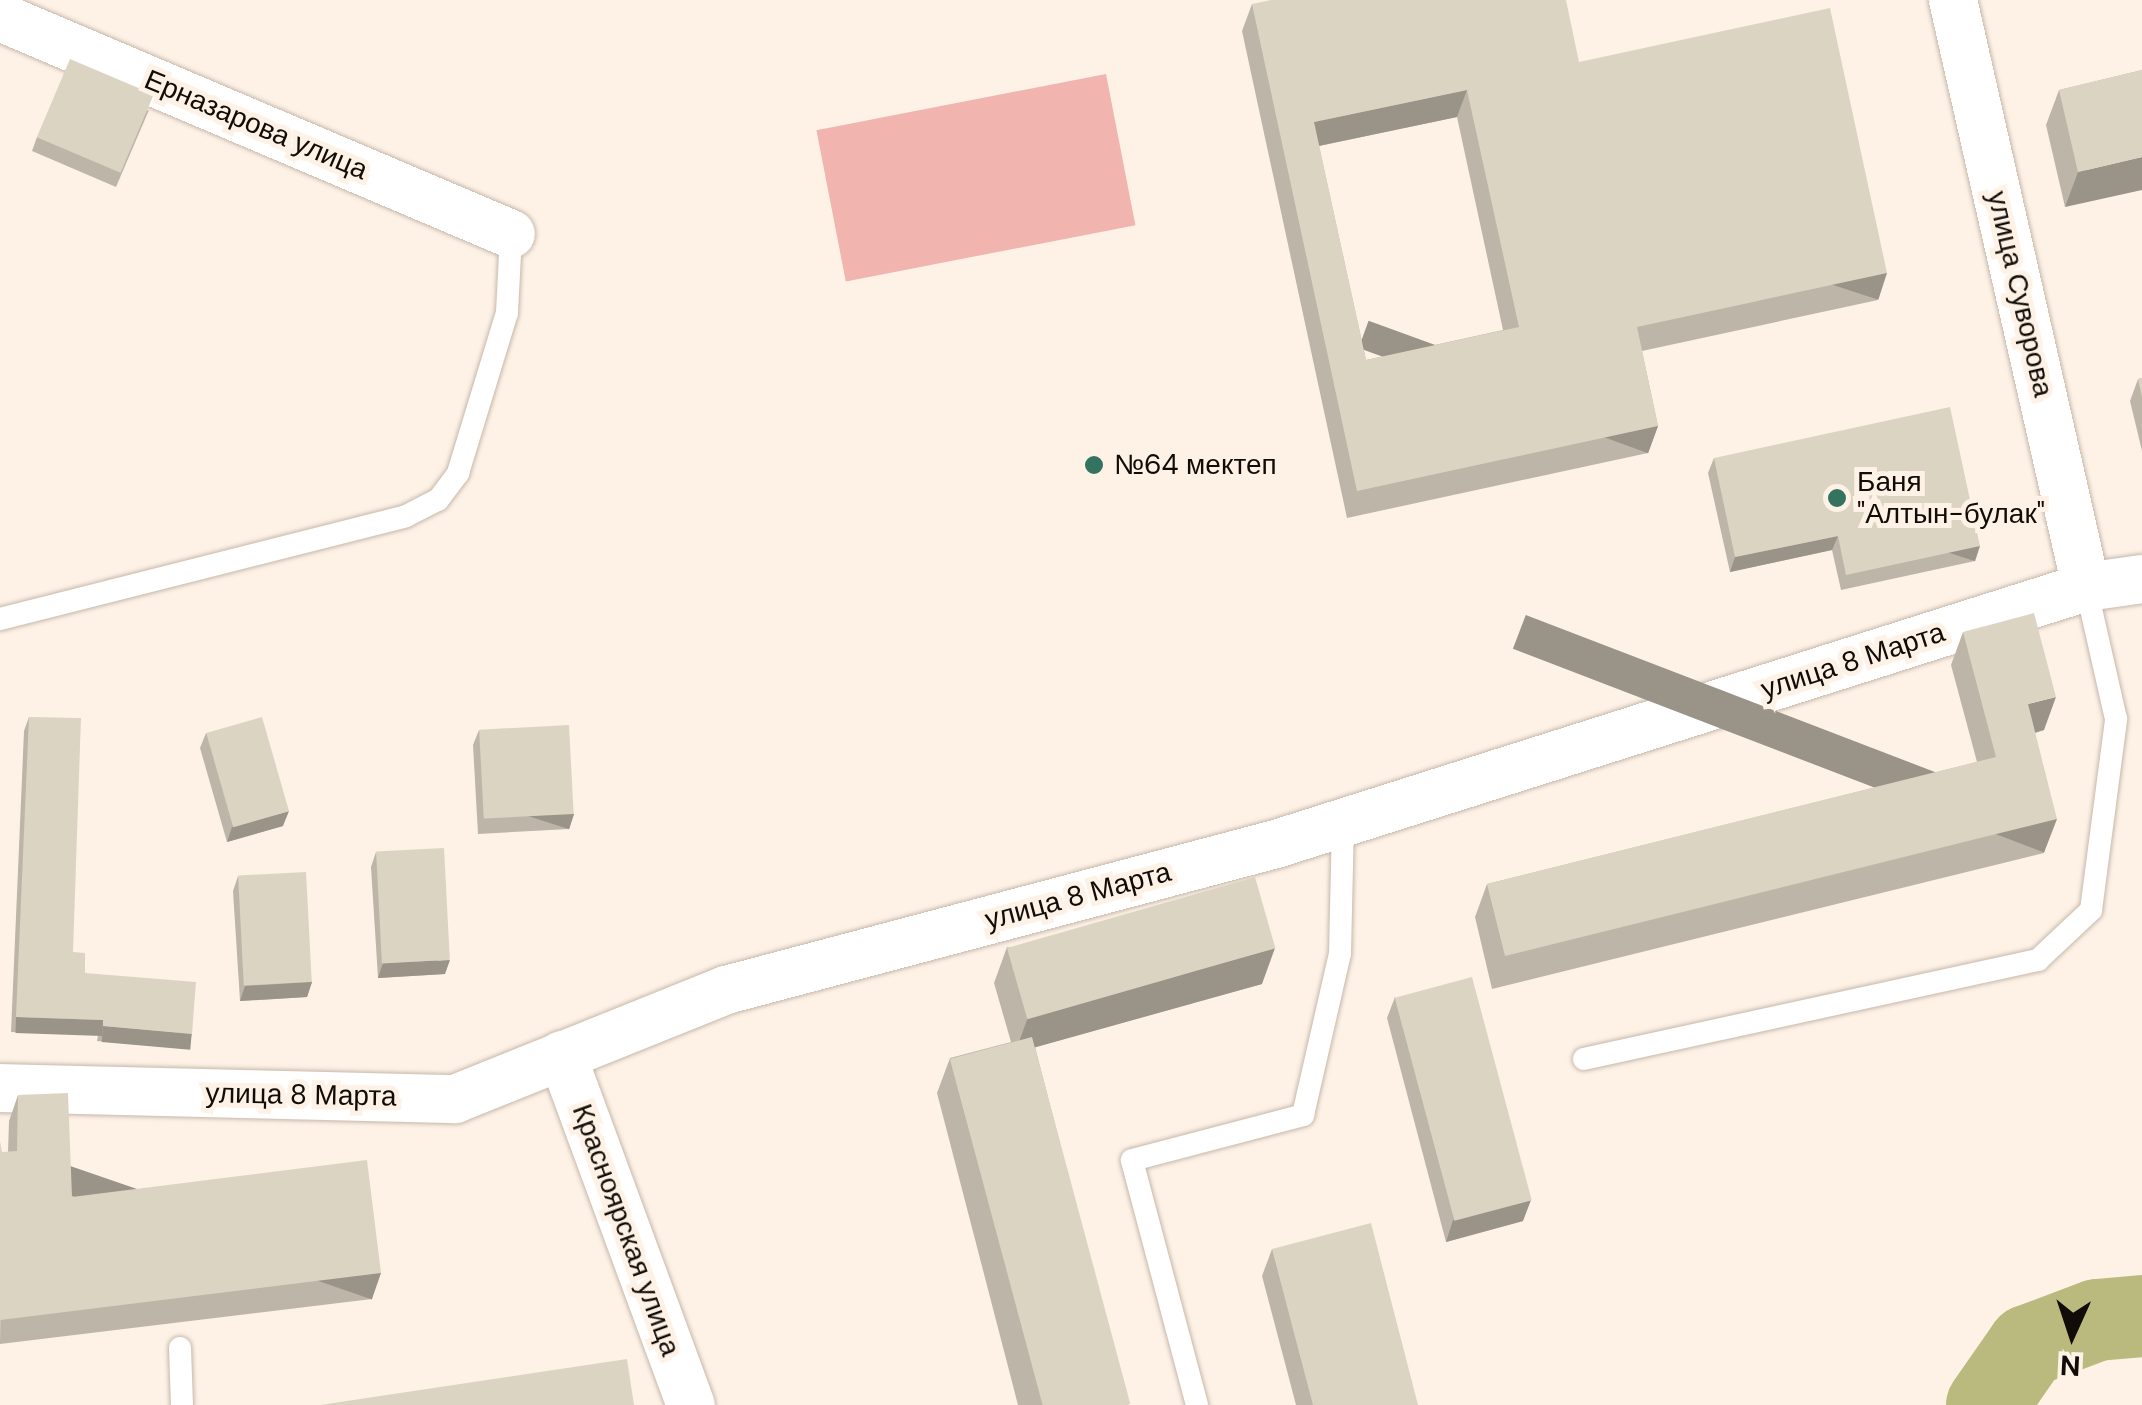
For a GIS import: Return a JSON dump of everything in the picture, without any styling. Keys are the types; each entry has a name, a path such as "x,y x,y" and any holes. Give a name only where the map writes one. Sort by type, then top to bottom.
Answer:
{"street":[{"name":"улица Суворова","path":"1953,0 2086,587"},
{"name":"Ерназарова улица","path":"0,17 512,234"},
{"name":"улица 8 Марта","path":"0,1088 455,1099 726,990 1343,824 2086,587 2142,579"},
{"name":"Красноярская улица","path":"562,1055 691,1405"}],"lane":[{"path":"0,619 406,516 438,500 458,473 507,313 512,234"},
{"path":"1584,1058 2038,960 2091,910 2116,719 2086,587"},
{"path":"1198,1405 1132,1160 1303,1115 1340,954 1343,824"},
{"path":"180,1348 182,1405"}],"shaded area":[{"path":"1106,74 1135,225 846,281 816,130"}],"building":[{"path":"1271,0 1566,0 1579,62 1830,8 1887,273 1637,327 1658,426 1357,491 1252,4","holes":["1467,90 1519,327 1366,360 1314,122"]},
{"path":"70,59 154,95 121,173 37,137"},
{"path":"2142,70 2142,157 2078,172 2059,90"},
{"name":"Баня \"Алтын-булак\"","path":"1950,407 1980,546 1846,575 1838,536 1735,557 1714,458"},
{"path":"2034,613 2056,697 2028,704 2057,819 1505,956 1487,884 1996,757 1963,632"},
{"path":"29,717 81,718 73,952 85,953 85,973 196,982 192,1034 103,1026 103,1020 16,1017"},
{"path":"262,717 289,811 233,827 206,733"},
{"path":"569,725 574,814 484,819 479,730"},
{"path":"444,848 450,960 382,963 376,852"},
{"path":"306,872 312,982 244,985 238,876"},
{"path":"1255,877 1275,948 1027,1019 1007,948"},
{"path":"1472,977 1532,1200 1455,1221 1395,998"},
{"path":"1032,1037 1130,1404 1043,1405 950,1059"},
{"path":"68,1093 72,1197 367,1160 381,1273 0,1320 0,1141 2,1152 17,1151 18,1095"},
{"path":"1371,1223 1418,1405 1313,1405 1272,1249"},
{"path":"627,1359 634,1405 320,1405"}],"waterway":[{"path":"1987,1405 2028,1346 2097,1320 2142,1316"}],"place":[{"name":"№64 мектеп","path":"1094,465"},
{"name":"Баня \"Алтын-булак\"","path":"1837,498"}]}
